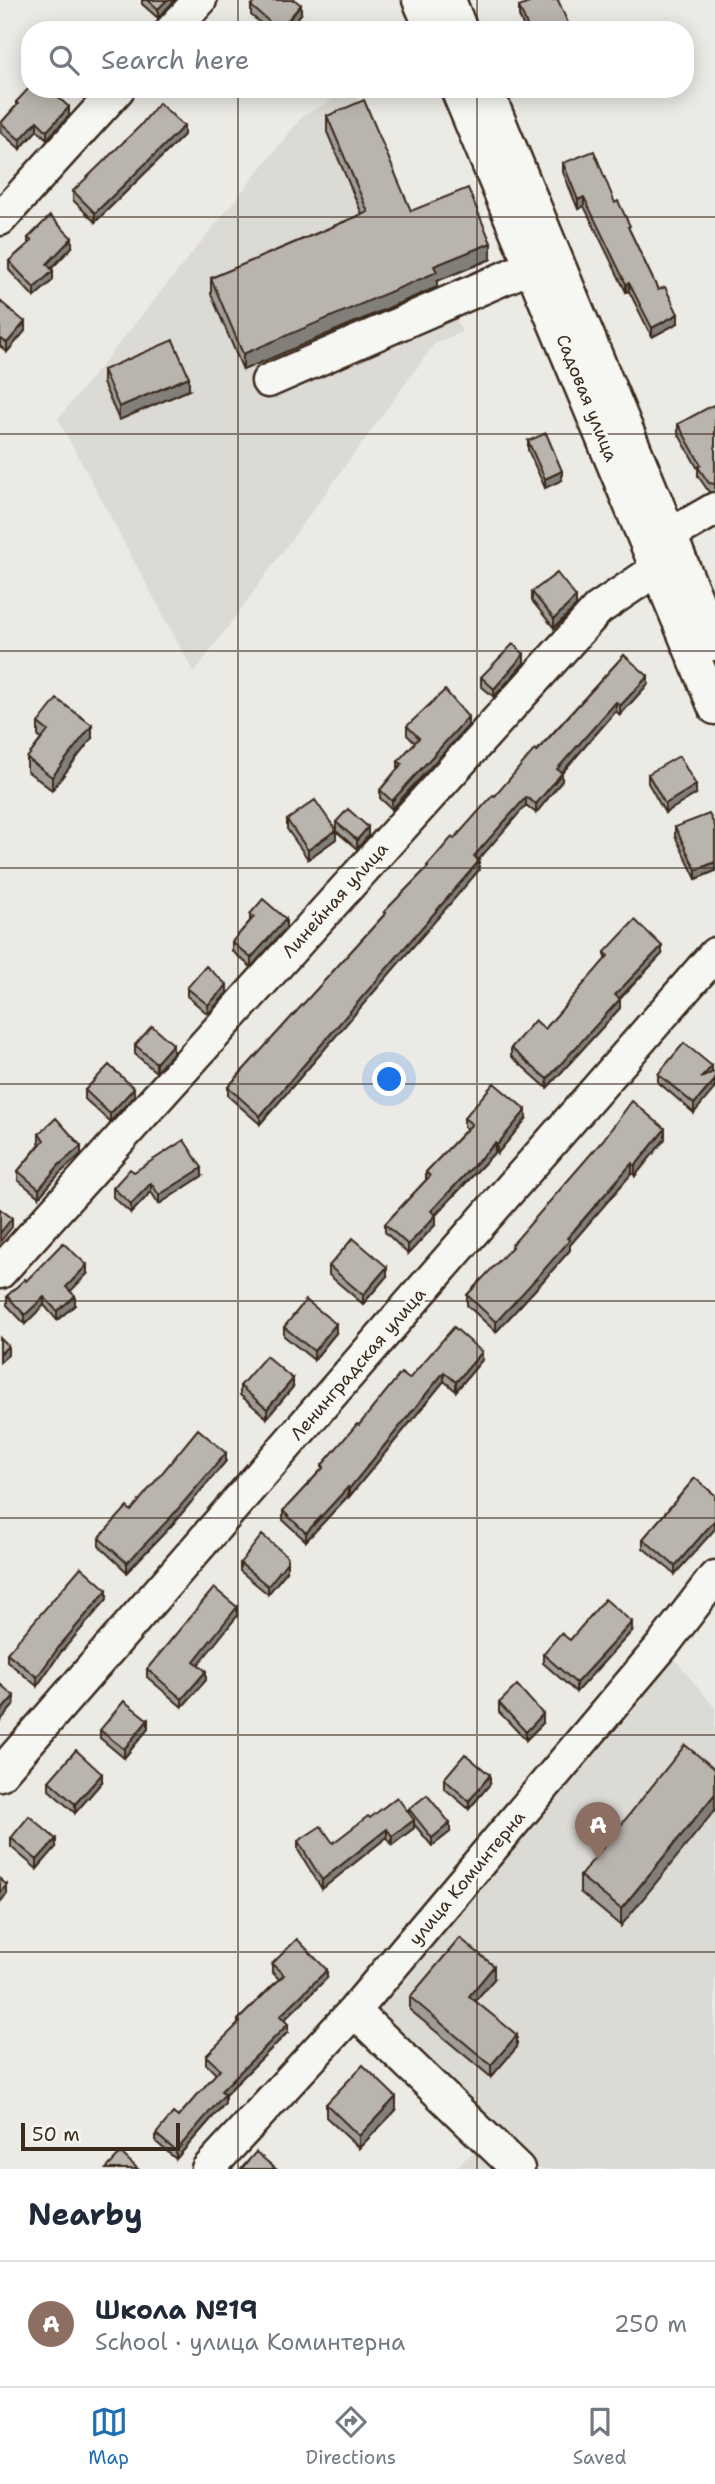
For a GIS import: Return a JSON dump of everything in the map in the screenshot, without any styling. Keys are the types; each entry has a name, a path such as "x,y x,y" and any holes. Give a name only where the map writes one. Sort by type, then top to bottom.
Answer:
{"street":[{"path":"180,21 200,0"},
{"path":"419,0 428,21"},
{"path":"449,0 457,21"},
{"path":"0,219 110,98"},
{"name":"Садовая улица","path":"461,98 715,708"},
{"name":"Садовая улица","path":"490,98 715,644"},
{"path":"268,381 532,266"},
{"path":"657,569 670,534 715,509"},
{"name":"Линейная улица","path":"0,1272 598,609 657,569"},
{"name":"Ленинградская улица","path":"0,1774 715,954"},
{"name":"улица Коминтерна","path":"208,2169 354,2011 663,1645 715,1577"},
{"path":"354,2011 518,2169"}],"shaded area":[{"path":"335,98 357,98 449,316 454,314 462,332 435,343 194,673 58,419 303,116"},
{"path":"663,1645 715,1708 715,2169 454,2169 488,2139 354,2011"}],"building":[{"path":"148,0 167,0 158,9"},
{"path":"256,0 295,0 301,5 287,21 268,21 251,6"},
{"path":"536,0 558,0 567,21 525,21 519,7"},
{"path":"21,97 59,98 69,107 47,131 37,121 20,140 1,123 18,104 16,102"},
{"path":"364,100 411,211 468,188 491,243 434,266 437,272 243,354 211,278 368,212 327,116"},
{"path":"159,103 184,126 95,213 73,191 140,126"},
{"path":"594,151 615,203 618,201 658,290 665,287 678,314 652,328 629,283 626,284 584,197 578,200 563,163"},
{"path":"50,216 72,238 47,264 53,271 34,288 9,261 32,241 28,238"},
{"path":"0,301 25,322 7,343 0,338"},
{"path":"173,340 189,377 119,407 103,370"},
{"path":"713,405 715,484 709,483 698,467 701,465 678,424"},
{"path":"546,433 562,471 545,479 528,441"},
{"path":"557,573 576,597 554,619 532,592"},
{"path":"513,644 524,654 494,689 481,677"},
{"path":"624,655 648,676 620,706 616,702 557,769 562,773 536,804 526,797 474,856 479,861 260,1116 228,1087 386,913 384,912 428,867 452,837 454,839 493,795 495,796 535,749 537,751"},
{"path":"445,690 468,717 392,801 380,790 402,764 398,761 419,738 407,726"},
{"path":"57,699 92,725 52,777 27,758 48,731 38,723"},
{"path":"679,756 696,785 665,804 648,774"},
{"path":"315,800 336,830 308,850 287,820"},
{"path":"348,809 368,827 357,840 336,822"},
{"path":"709,814 715,826 715,862 696,870 675,827"},
{"path":"263,899 286,919 251,958 232,942 254,917 250,914"},
{"path":"635,920 662,946 615,995 620,999 547,1079 511,1048 535,1020 545,1029 608,956 605,952"},
{"path":"206,966 227,985 208,1005 187,988"},
{"path":"152,1026 173,1044 156,1063 135,1045"},
{"path":"684,1043 712,1066 701,1078 715,1071 715,1080 694,1104 658,1074"},
{"path":"109,1065 134,1088 110,1114 85,1090"},
{"path":"494,1083 526,1110 497,1145 495,1143 431,1211 436,1215 408,1245 385,1224 430,1176 426,1172 472,1124 464,1118"},
{"path":"632,1101 665,1129 635,1166 632,1163 567,1238 570,1240 496,1322 467,1295 512,1247 603,1140"},
{"path":"56,1118 81,1146 59,1165 39,1189 18,1171 44,1140 39,1134"},
{"path":"184,1140 202,1168 159,1195 151,1183 131,1204 113,1188 130,1169 134,1172"},
{"path":"0,1209 12,1218 0,1233"},
{"path":"353,1238 387,1267 363,1295 329,1266"},
{"path":"63,1243 87,1265 66,1287 75,1296 57,1311 44,1297 25,1315 7,1296 25,1279 26,1281"},
{"path":"306,1300 336,1324 314,1351 284,1327"},
{"path":"454,1327 482,1352 456,1382 444,1372 349,1489 348,1487 306,1533 283,1511 324,1467 322,1465 401,1373 409,1379"},
{"path":"0,1338 8,1346 0,1354"},
{"path":"266,1356 293,1379 267,1409 240,1386"},
{"path":"198,1429 226,1453 127,1563 99,1538 127,1507 131,1511"},
{"path":"695,1478 715,1495 715,1520 675,1566 643,1539"},
{"path":"262,1535 287,1556 287,1562 268,1586 240,1563"},
{"path":"81,1567 107,1590 37,1677 7,1653"},
{"path":"214,1588 237,1607 194,1661 206,1671 182,1699 147,1669"},
{"path":"605,1599 632,1622 576,1683 543,1654 561,1633 570,1640"},
{"path":"0,1684 14,1696 0,1712"},
{"path":"517,1685 543,1714 526,1732 499,1703"},
{"path":"124,1701 148,1720 124,1749 100,1730"},
{"path":"685,1745 715,1769 715,1794 621,1909 580,1876"},
{"path":"76,1750 102,1774 75,1804 49,1781"},
{"path":"465,1754 490,1775 469,1801 444,1779"},
{"path":"427,1795 450,1823 432,1838 409,1809"},
{"path":"397,1797 414,1820 392,1836 387,1829 322,1880 298,1841 321,1826 333,1843"},
{"path":"29,1816 56,1839 37,1860 11,1838"},
{"path":"0,1879 7,1885 0,1893"},
{"path":"460,1938 494,1966 469,1996 517,2035 491,2065 410,1997"},
{"path":"297,1939 327,1970 280,2016 288,2024 221,2091 225,2094 176,2151 156,2134 173,2113 178,2117 220,2069 206,2056 284,1975 272,1964"},
{"path":"363,2065 396,2097 359,2136 326,2104"},
{"path":"256,2152 276,2169 241,2169"},
{"path":"121,2153 138,2169 106,2169"}],"place":[{"name":"Школа №19","path":"598,1860"}]}
